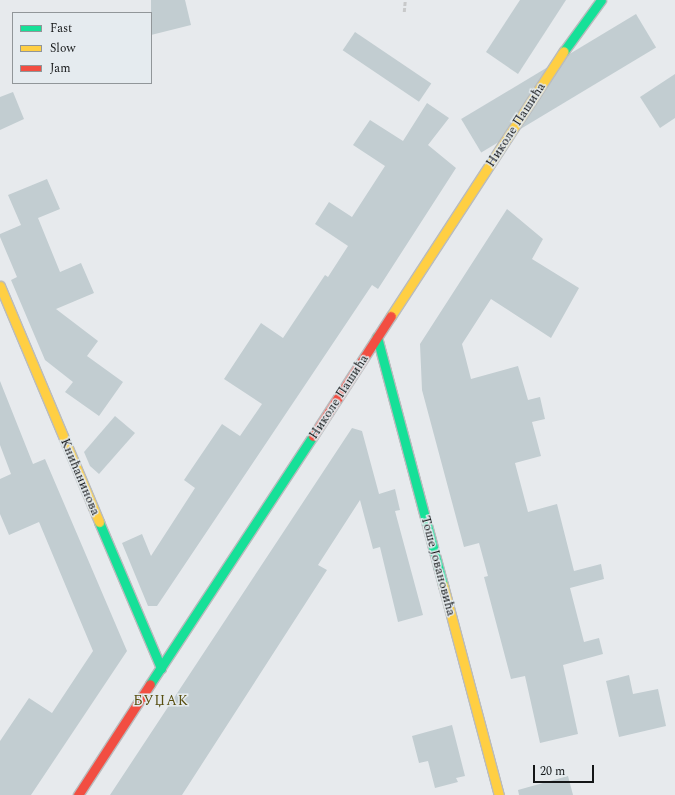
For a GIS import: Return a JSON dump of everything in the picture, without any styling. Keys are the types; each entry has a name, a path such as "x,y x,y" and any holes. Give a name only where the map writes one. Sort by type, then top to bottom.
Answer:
{"main road":[{"name":"Николе Пашића","path":"78,795 564,52 601,0"},
{"name":"Книћанинова","path":"0,286 161,668"},
{"name":"Тоше Јовановића","path":"377,338 499,795"}],"path":[{"path":"404,12 405,0"}],"building":[{"path":"151,0 185,0 191,25 152,35"},
{"path":"520,0 566,0 518,74 486,52"},
{"path":"636,14 656,47 481,152 461,119"},
{"path":"355,32 431,83 419,102 343,50"},
{"path":"675,74 675,118 660,128 640,97"},
{"path":"13,92 24,119 0,130 0,97"},
{"path":"427,103 449,118 428,145 456,168 378,289 372,285 157,606 148,606 122,543 142,534 151,556 195,488 184,480 222,424 240,436 262,404 224,379 261,323 283,338 325,275 328,277 348,246 315,224 329,202 352,217 385,166 353,145 370,120 403,141"},
{"path":"47,179 60,209 38,218 60,272 81,263 94,293 56,309 98,341 87,356 123,382 99,416 65,392 73,382 45,360 11,280 17,277 0,237 0,234 21,225 8,195"},
{"path":"507,209 543,239 532,259 579,288 551,338 491,299 462,344 471,379 518,366 528,400 540,397 545,419 532,422 541,456 515,463 528,512 557,504 574,571 601,564 604,579 570,588 584,642 599,638 603,654 563,665 578,734 540,743 525,676 511,679 484,577 488,576 479,543 464,547 422,390 420,344"},
{"path":"0,381 33,464 45,459 127,651 31,795 0,795 0,741 29,698 52,713 93,651 39,522 9,535 0,514 0,479 11,474 0,445"},
{"path":"115,416 135,433 99,474 90,466 84,452"},
{"path":"352,428 362,431 379,494 395,489 400,510 395,511 423,615 398,622 380,547 373,549 360,500 318,565 327,570 182,795 110,795"},
{"path":"629,675 633,694 658,689 666,726 619,737 606,681"},
{"path":"452,725 465,776 456,778 458,782 435,788 428,761 419,763 412,736"},
{"path":"568,776 573,795 519,795 518,790"}],"traffic: fast":[{"path":"564,51 601,0"},
{"path":"377,337 443,585"},
{"path":"150,684 313,436"},
{"path":"99,522 161,668"}],"traffic: slow":[{"path":"391,316 564,51"},
{"path":"0,286 99,522"},
{"path":"443,585 499,795"}],"traffic: jam":[{"path":"313,436 391,316"},
{"path":"78,795 150,684"}],"district":[{"name":"БУЏАК","path":"161,701"}]}
